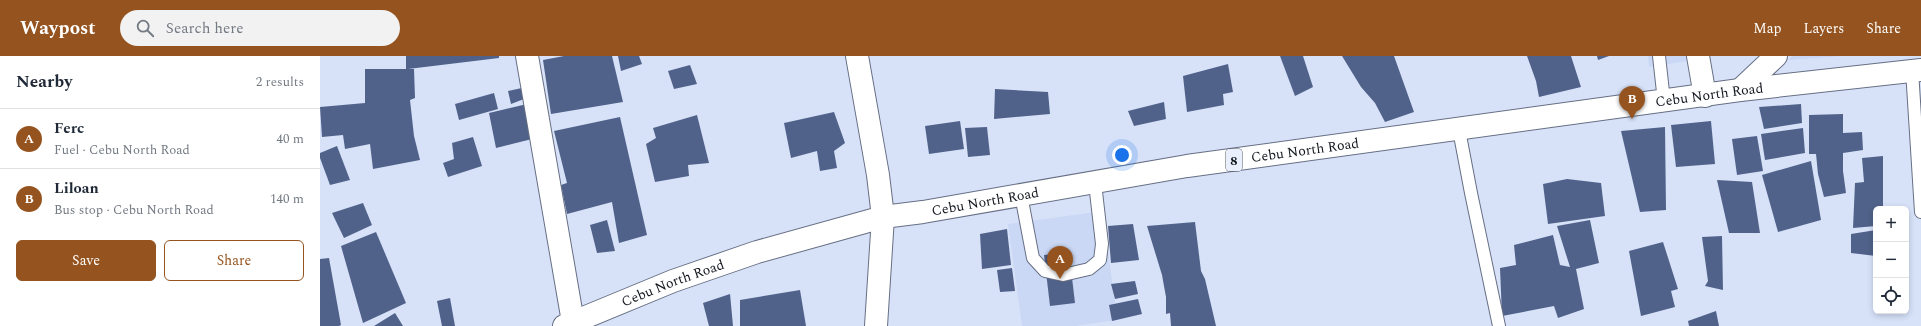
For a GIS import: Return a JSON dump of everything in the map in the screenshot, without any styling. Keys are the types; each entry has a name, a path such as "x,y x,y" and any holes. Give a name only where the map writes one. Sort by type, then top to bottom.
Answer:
{"main road":[{"path":"527,56 569,324"},
{"path":"857,56 884,217 876,326"},
{"path":"1698,56 1704,96"},
{"path":"1740,90 1776,56"},
{"name":"Cebu North Road","path":"569,324 673,281 757,252 884,217 923,212 1187,166 1459,130 1740,90 1916,70"}],"lane":[{"path":"1659,56 1664,101"},
{"path":"1916,70 1921,212"},
{"path":"1459,130 1499,326"},
{"path":"1021,195 1033,258 1045,271 1063,275 1089,269 1100,260 1102,244 1095,182"}],"shaded area":[{"path":"1648,56 1707,56 1707,58 1649,67"},
{"path":"1792,56 1843,56 1788,60"},
{"path":"1103,211 1117,320 1075,326 1022,326 1008,224"}],"building":[{"path":"406,56 499,56 499,58 408,69 414,69 415,98 410,100 414,136 420,160 373,169 370,144 345,149 343,135 322,137 320,107 365,103 365,69 406,69"},
{"path":"564,56 612,56 623,102 551,114 543,60"},
{"path":"618,56 639,56 642,64 621,71"},
{"path":"1280,56 1303,56 1313,87 1295,96"},
{"path":"1342,56 1394,56 1414,112 1385,122 1375,103 1361,87"},
{"path":"1527,56 1571,56 1581,87 1539,97 1536,81"},
{"path":"1597,56 1609,56 1598,60"},
{"path":"1228,64 1233,92 1223,94 1224,105 1187,112 1183,76"},
{"path":"690,65 697,84 674,89 668,71"},
{"path":"522,88 524,99 511,104 508,91"},
{"path":"995,89 1048,92 1050,114 994,119"},
{"path":"494,93 498,109 459,120 455,104"},
{"path":"1164,102 1166,119 1134,126 1128,111"},
{"path":"527,104 532,139 496,148 489,113"},
{"path":"1801,104 1802,123 1764,129 1759,107"},
{"path":"834,112 845,143 834,151 837,168 820,171 817,151 791,158 784,123"},
{"path":"1843,114 1843,133 1862,132 1863,150 1843,153 1843,171 1846,193 1824,197 1818,174 1816,154 1809,154 1809,115"},
{"path":"697,115 709,163 688,165 689,176 655,182 646,144 656,138 653,128"},
{"path":"620,117 647,235 619,243 612,202 567,214 561,185 567,183 554,131"},
{"path":"960,121 964,149 929,154 925,126"},
{"path":"1711,121 1715,164 1676,167 1671,125"},
{"path":"987,127 990,155 968,157 965,128"},
{"path":"1665,127 1666,210 1640,212 1621,131"},
{"path":"1803,128 1805,153 1765,160 1761,134"},
{"path":"1757,136 1763,171 1737,175 1732,139"},
{"path":"473,137 482,166 448,177 443,163 454,159 452,143"},
{"path":"337,146 350,180 330,185 320,158 320,153"},
{"path":"1883,156 1883,206 1873,206 1873,226 1853,228 1855,183 1864,182 1862,158"},
{"path":"1811,161 1821,220 1778,232 1762,175"},
{"path":"1567,179 1601,183 1605,216 1548,224 1543,184"},
{"path":"1717,180 1752,182 1760,233 1729,233"},
{"path":"363,203 372,225 344,238 332,213"},
{"path":"607,220 615,251 597,253 590,225"},
{"path":"1590,220 1599,263 1576,269 1584,309 1558,318 1554,306 1502,316 1500,268 1516,265 1514,245 1553,235 1560,265 1570,267 1557,226"},
{"path":"1195,222 1201,271 1205,279 1216,326 1171,326 1170,313 1166,314 1166,297 1162,275 1147,226"},
{"path":"1133,224 1139,260 1111,263 1108,226"},
{"path":"1007,229 1011,265 982,269 980,234"},
{"path":"1873,230 1873,256 1851,253 1851,234"},
{"path":"376,232 406,303 363,323 341,246"},
{"path":"1722,236 1723,290 1705,286 1708,281 1702,237"},
{"path":"1663,242 1678,289 1671,291 1675,307 1641,316 1629,251"},
{"path":"1069,252 1075,303 1050,306 1044,255"},
{"path":"329,258 341,325 339,326 320,326 320,259"},
{"path":"1012,268 1015,291 1000,292 997,270"},
{"path":"1135,281 1138,294 1115,299 1111,284"},
{"path":"800,290 806,326 740,326 740,300"},
{"path":"730,294 733,326 709,326 703,303"},
{"path":"450,298 455,326 442,326 437,301"},
{"path":"1138,299 1142,314 1112,321 1109,305"},
{"path":"1716,311 1719,326 1689,326 1688,321"},
{"path":"395,313 403,326 374,326"}],"place":[{"name":"Liloan","path":"1632,119"},
{"name":"Ferc","path":"1060,279"}]}
